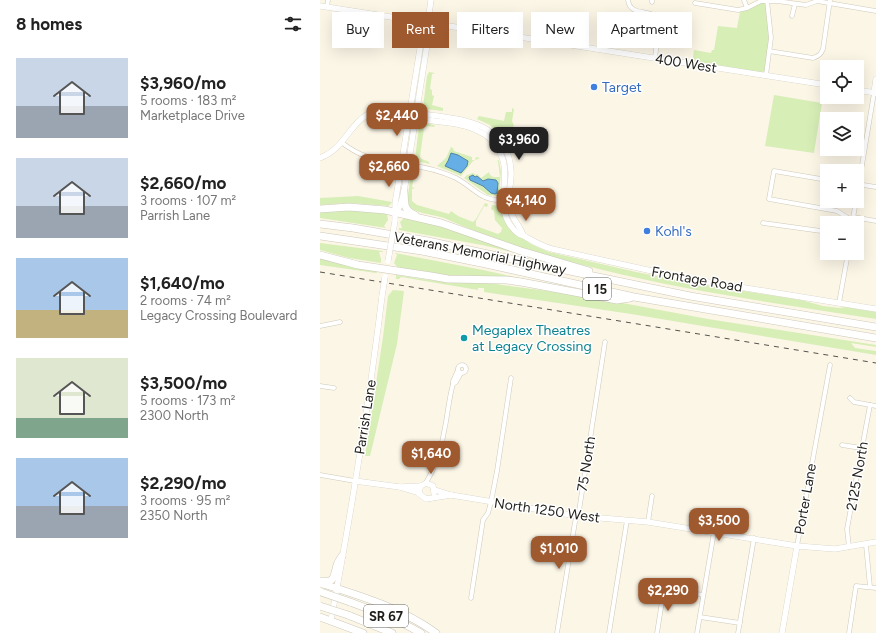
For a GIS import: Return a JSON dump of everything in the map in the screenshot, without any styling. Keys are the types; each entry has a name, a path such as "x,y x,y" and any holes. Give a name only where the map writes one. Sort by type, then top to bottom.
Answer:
{"highway":[{"path":"404,192 405,206 408,212 414,215 446,222 454,228"},
{"path":"320,209 361,207 385,210 430,220 521,251 629,283"},
{"name":"Veterans Memorial Highway","path":"320,224 428,241 690,296 876,327"},
{"name":"Veterans Memorial Highway","path":"320,236 436,254 634,297 876,338"},
{"path":"320,255 348,263 448,279 488,279 522,282 618,300 634,297"},
{"path":"321,583 332,580 337,564 342,556"},
{"path":"321,583 334,581 340,570"},
{"path":"321,583 390,607 436,633"},
{"name":"SR 67","path":"320,592 386,616 421,633"},
{"name":"SR 67","path":"320,606 348,615 392,633"},
{"path":"320,617 363,633"}],"street":[{"path":"320,6 327,7 328,0"},
{"name":"Parrish Lane","path":"429,12 431,0"},
{"path":"628,0 629,5 634,10 644,12"},
{"path":"744,0 747,8"},
{"path":"766,75 770,51 767,1"},
{"path":"694,3 709,2 738,10 747,8 758,2 777,1 806,5 817,1 876,11"},
{"path":"770,51 813,58 818,56 823,48 830,2"},
{"path":"792,16 795,4"},
{"name":"400 West","path":"327,7 392,17"},
{"name":"400 West","path":"449,25 820,84"},
{"name":"Parrish Lane","path":"331,620 355,481 386,269 395,221 395,204 420,48"},
{"name":"Parrish Lane","path":"396,213 400,206 404,192 426,48"},
{"path":"655,59 656,48"},
{"path":"862,164 875,93 876,79"},
{"path":"864,91 875,93"},
{"path":"320,158 332,152 356,123 376,110 389,109 416,115 422,114 472,122 484,127 494,134 504,147 510,161 511,176 506,200 486,198 445,173 408,165"},
{"path":"341,142 353,152 361,156 402,163"},
{"path":"820,179 774,171 769,199 837,211 845,216"},
{"path":"864,186 876,187"},
{"name":"Frontage Road","path":"506,200 512,217 523,235 538,244 552,249 643,270 696,280 876,309"},
{"path":"864,221 876,221"},
{"path":"763,223 820,231"},
{"path":"839,303 847,260"},
{"path":"320,326 340,322"},
{"name":"75 North","path":"557,633 605,342"},
{"name":"Porter Lane","path":"782,633 830,365"},
{"path":"420,494 419,490 431,475 442,441 453,384 456,382 460,371"},
{"path":"472,598 483,520 488,513 491,502 511,378"},
{"path":"320,386 334,388"},
{"path":"850,398 854,402 876,406"},
{"name":"2125 North","path":"849,547 847,529 870,405"},
{"path":"842,445 861,448"},
{"path":"320,475 400,487 420,494 426,498 431,497 434,494 431,475"},
{"path":"400,487 423,485 434,488"},
{"name":"North 1250 West","path":"434,488 451,495 577,516 646,521 797,546 822,548 849,547 876,542"},
{"name":"North 1250 West","path":"431,497 451,495"},
{"path":"646,521 652,496"},
{"path":"609,633 627,520"},
{"path":"697,633 714,532"},
{"path":"738,633 754,538"},
{"path":"866,545 870,587"},
{"path":"848,633 856,586 876,588"},
{"path":"657,633 664,589 703,595"},
{"path":"700,617 740,623"}],"green space":[{"path":"767,1 771,38 766,75 692,64 694,50 711,53 712,50 714,50 718,26 737,28 740,12"},
{"path":"429,72 435,73 432,74 430,89 432,90 432,95 434,96 432,105 443,108 443,111 426,109 423,107 427,76"},
{"path":"774,95 822,104 814,153 765,146"},
{"path":"512,108 514,109 512,121 514,126 502,135 498,134 490,125 477,119 479,116 504,121 506,112 512,112"},
{"path":"423,123 435,125 434,127 427,126 424,128 420,157 428,161 430,164 416,161 415,159 419,126"},
{"path":"451,147 454,151 472,157 472,160 475,160 476,157 480,158 485,156 473,161 461,176 437,166 446,158"},
{"path":"499,160 501,172 499,194 497,196 488,195 464,178 473,173 476,175 477,174 481,178 489,172 493,177 500,177 498,161 495,162"},
{"path":"415,170 418,171 417,176 414,176 412,187 415,188 412,189 412,201 417,205 449,214 451,211 458,216 473,222 485,203 488,204 487,207 484,206 476,221 476,226 498,234 501,232 502,228 495,220 494,211 491,209 492,205 500,206 502,214 521,237 531,244 549,252 636,272 693,283 801,300 823,306 840,308 845,307 876,312 876,319 737,297 633,277 552,257 490,237 444,218 423,213 409,206 407,202 411,172"},
{"path":"358,196 392,202 388,206 350,203 320,205 320,198"},
{"path":"343,209 387,213 388,220 384,226 386,228 320,218 320,211"},
{"path":"404,218 428,222 534,257 482,245 399,230 399,228 402,228 400,222"},
{"path":"320,243 383,251 379,252 381,263 349,258 320,250"},
{"path":"395,253 542,283 449,276 398,268 394,263 397,255"},
{"path":"320,257 378,272 376,273 320,265"},
{"path":"396,275 436,281 496,284 585,296 708,319 876,345 876,347 851,343 855,348 876,351 876,355 631,314 484,292 484,288 478,288 478,290 401,277 396,279"},
{"path":"393,290 404,291 397,344 370,456 365,456 388,296"}],"water":[{"path":"451,153 468,161 467,166 461,173 445,166"},
{"path":"473,175 475,177 477,176 483,181 488,179 496,180 498,183 497,193 491,193 483,186 470,180 469,177"}],"railway":[{"path":"320,272 876,363"}],"place":[{"name":"Target","path":"594,87"},
{"name":"Kohl's","path":"647,231"},
{"name":"Megaplex Theatres at Legacy Crossing","path":"464,338"}]}
